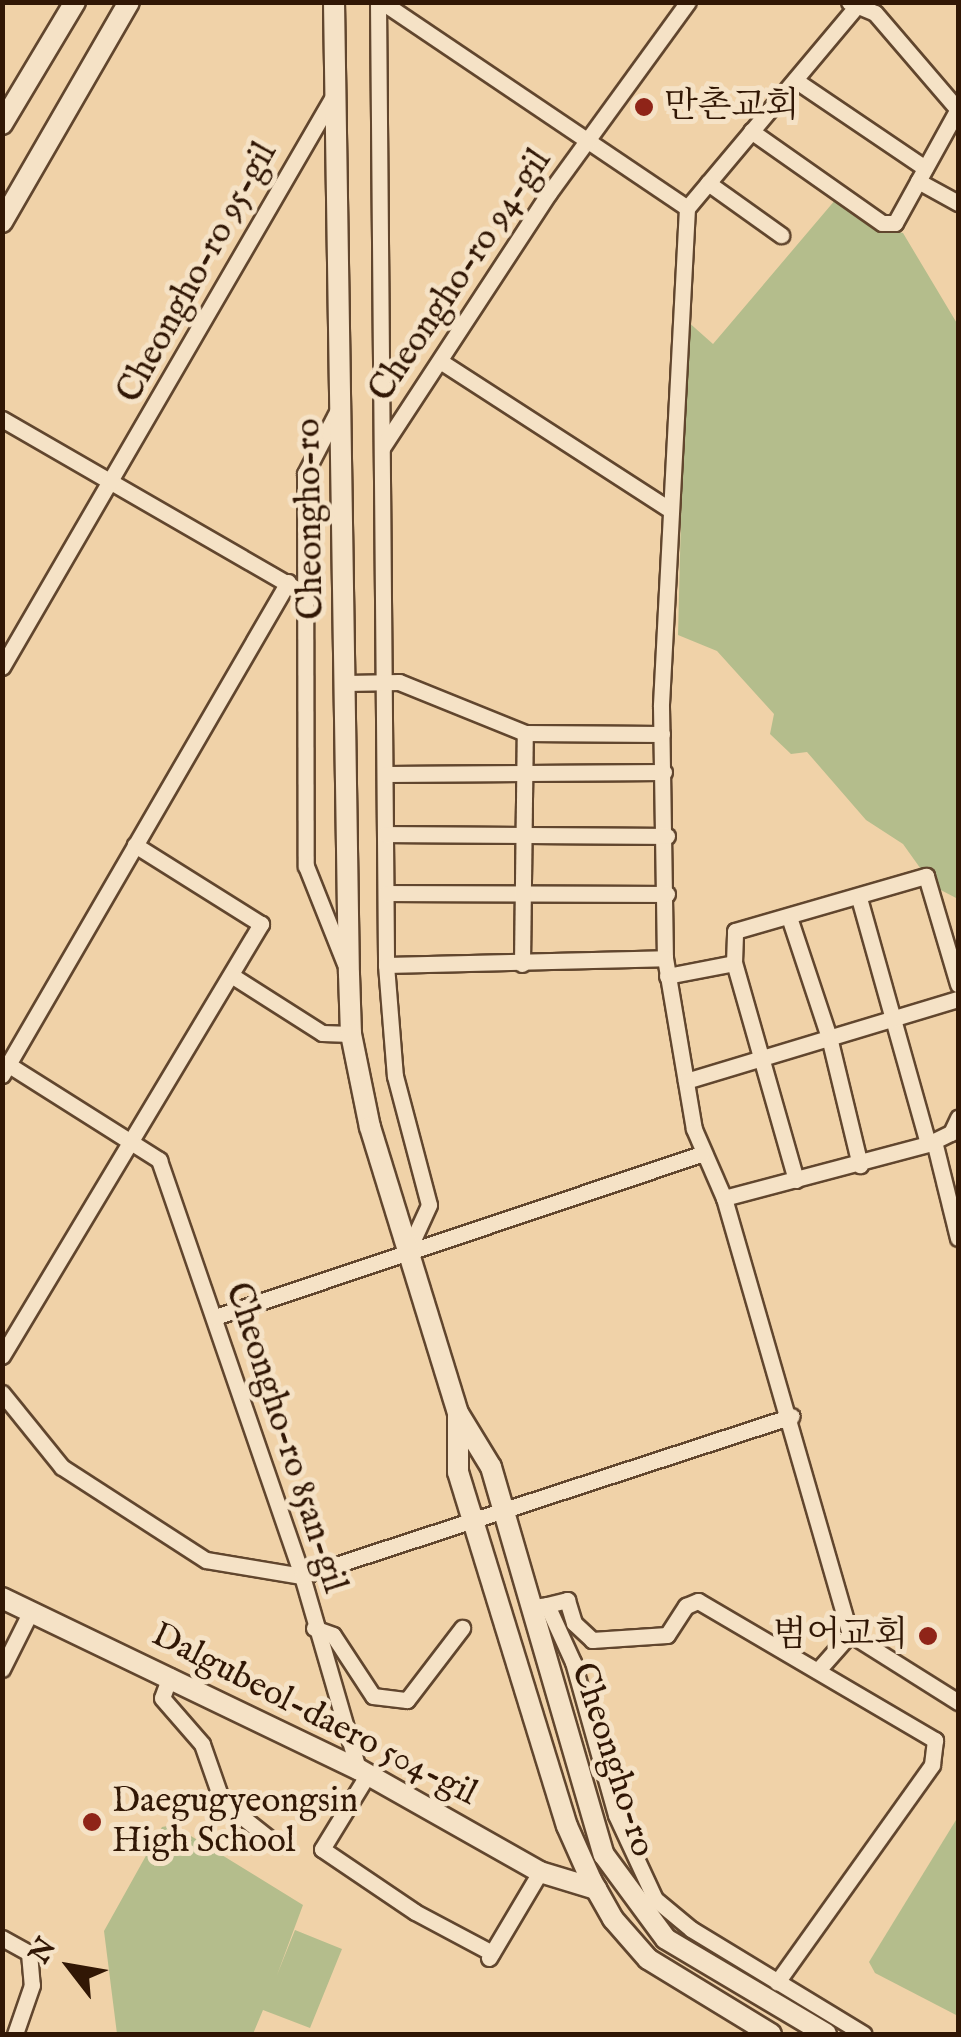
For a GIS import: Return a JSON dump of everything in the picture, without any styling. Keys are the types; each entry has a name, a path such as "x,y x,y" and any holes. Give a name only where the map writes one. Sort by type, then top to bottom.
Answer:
{"main road":[{"path":"2,124 75,2"},
{"path":"2,222 129,2"},
{"name":"Cheongho-ro","path":"334,2 349,974 351,1034 370,1127 458,1413 491,1467 539,1606 594,1828 615,1878 666,1940 826,2034"},
{"name":"Cheongho-ro","path":"458,1413 458,1472 568,1826 596,1889 613,1920 656,1965 771,2034"},
{"name":"Dalgubeol-daero 504-gil","path":"2,1598 363,1771 540,1872 596,1889"}],"street":[{"name":"Cheongho-ro 94-gil","path":"380,2 391,3 591,138"},
{"path":"380,2 382,448 388,683 386,964 395,1076 429,1204 408,1253"},
{"name":"Cheongho-ro 94-gil","path":"382,448 591,138 688,2"},
{"path":"752,131 882,223 896,224 958,110 881,8 852,5 687,208 667,508 662,734 667,836 665,958 701,1154 724,1198 792,1416 850,1634 958,1702"},
{"path":"794,80 958,202"},
{"name":"Cheongho-ro 95-gil","path":"2,667 114,482 334,94"},
{"path":"591,138 687,208"},
{"path":"708,183 781,234"},
{"path":"440,361 667,508"},
{"path":"341,404 305,474 310,597 306,866 349,974"},
{"path":"2,419 310,597"},
{"path":"6,1070 288,582"},
{"path":"346,683 388,683 524,734 662,734"},
{"path":"522,964 526,896 524,734"},
{"path":"386,774 664,772"},
{"path":"386,834 667,836"},
{"path":"2,1356 261,924 135,846"},
{"path":"796,1180 734,963 736,931 926,876 958,984"},
{"path":"386,893 667,894"},
{"path":"859,898 958,1238"},
{"path":"789,917 829,1037 860,1165"},
{"path":"386,964 665,958"},
{"path":"667,976 734,963"},
{"path":"231,975 322,1033 351,1034"},
{"path":"686,1081 958,999"},
{"path":"2,1035 20,1045"},
{"name":"Cheongho-ro 85an-gil","path":"6,1070 159,1160 302,1576 314,1628 363,1771"},
{"path":"724,1198 932,1143 951,1134 958,1118"},
{"path":"214,1316 701,1154"},
{"path":"2,1393 62,1468 206,1560 302,1576 792,1416"},
{"path":"778,1982 938,1749 934,1740 856,1699 820,1670 698,1602 686,1606 667,1635 592,1640 574,1623 567,1600 539,1606 573,1662 640,1878 668,1913 778,1982 864,2034"},
{"path":"2,1668 31,1611"},
{"path":"314,1628 333,1635 373,1696 407,1700 462,1628"},
{"path":"820,1670 850,1634"},
{"path":"170,1676 162,1698 202,1744 222,1801 271,1840"},
{"path":"363,1771 322,1849 415,1912 490,1956 540,1872"},
{"path":"2,1938 29,1953 32,1985 14,2034"}],"green space":[{"path":"836,199 875,226 903,233 958,325 958,899 933,886 903,844 866,820 807,752 791,754 770,734 774,714 717,651 678,635 686,320 713,344"},
{"path":"956,1820 958,2016 875,1973 869,1962"},
{"path":"173,1825 303,1905 277,1975 295,1930 342,1949 310,2028 263,2010 253,2034 117,2034 104,1931 162,1827"}],"place":[{"name":"만촌교회","path":"644,107"},
{"name":"범어교회","path":"928,1636"},
{"name":"Daegugyeongsin High School","path":"92,1822"}]}
